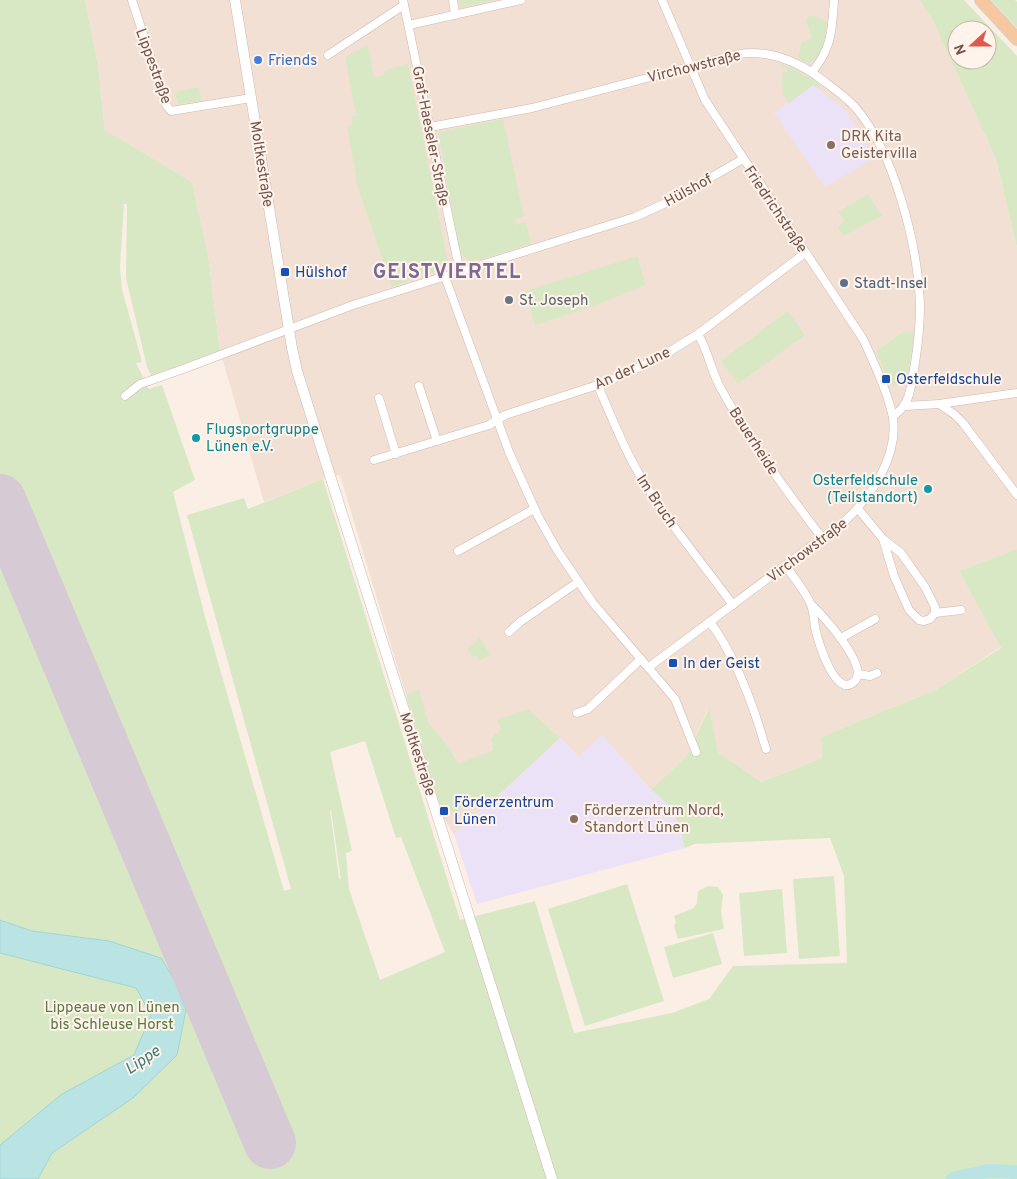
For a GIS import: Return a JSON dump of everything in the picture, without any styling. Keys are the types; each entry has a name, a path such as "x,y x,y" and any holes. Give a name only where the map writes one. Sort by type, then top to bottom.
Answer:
{"main road":[{"path":"981,0 1017,39"}],"street":[{"name":"Lippestraße","path":"132,0 166,105 171,111 251,98"},
{"name":"Moltkestraße","path":"235,0 297,371 552,1179"},
{"path":"453,0 455,15"},
{"path":"409,25 521,0"},
{"name":"Friedrichstraße","path":"662,0 705,100 863,339 874,361 893,416"},
{"path":"812,72 827,51 830,43 834,0"},
{"path":"328,54 403,3"},
{"name":"Graf-Haeseler-Straße","path":"403,3 460,272"},
{"name":"Virchowstraße","path":"430,127 532,108 739,54 761,53 784,58 812,72 835,88 866,122 888,164 905,216 917,274 920,307 919,340 912,381 905,406"},
{"name":"Hülshof","path":"290,328 401,289 635,217 670,201 743,159"},
{"name":"An der Lune","path":"374,460 489,425 505,415 598,386 636,370 698,334 805,253"},
{"path":"445,277 509,452 534,509 578,582 610,624 675,699 696,752"},
{"path":"125,396 140,384 149,380 186,368 290,328"},
{"name":"Bauerheide","path":"698,334 714,375 728,401 782,483 823,539"},
{"path":"419,386 437,441"},
{"name":"Im Bruch","path":"598,386 626,450 650,492 680,536 733,605"},
{"path":"893,416 905,406 939,404 1017,393"},
{"path":"379,398 396,454"},
{"path":"939,404 963,422 1017,495"},
{"name":"Virchowstraße","path":"649,667 823,539 858,509 881,474 893,438 893,416"},
{"path":"458,551 534,509"},
{"path":"858,509 883,539 901,553 925,587 933,602 935,613"},
{"path":"883,539 894,576 915,617 924,621 930,619 935,613 961,610"},
{"path":"786,566 811,604 841,638 854,662 858,674 854,681 848,685 837,681 820,645 811,604"},
{"path":"510,632 520,622 578,582"},
{"path":"841,638 875,619"},
{"path":"710,622 730,656 753,706 766,748"},
{"path":"577,713 588,709 641,659"},
{"path":"858,674 870,676 877,673"}],"shaded area":[{"path":"85,0 920,0 932,19 947,52 947,70 955,70 996,159 1017,248 1017,549 959,571 1001,647 935,690 821,737 822,758 760,782 718,752 708,709 687,755 651,790 602,736 579,757 560,738 454,834 442,816 340,475 323,479 264,502 220,351 208,254 192,182 105,131 98,65"},
{"name":"DRK Kita Geistervilla","path":"814,85 845,110 860,131 873,159 825,187 774,113"},
{"name":"Förderzentrum Nord, Standort Lünen","path":"602,735 651,790 661,796 669,805 680,824 685,848 477,904 454,834 560,738 579,757"}],"green space":[{"name":"Lippeaue von Lünen bis Schleuse Horst","path":"0,0 85,0 98,65 105,131 192,182 208,254 220,351 151,376 147,367 126,278 127,204 124,204 120,267 122,289 142,362 136,363 149,389 162,385 195,480 173,492 205,617 284,891 291,889 187,515 244,498 248,509 323,479 460,920 535,901 574,1033 672,1013 709,999 733,966 847,963 844,876 830,838 695,844 685,848 678,822 670,808 651,790 687,755 709,708 718,752 761,782 822,758 821,737 935,690 1001,648 959,571 1017,549 1017,1179 0,1179","holes":["365,741 396,838 401,837 445,952 380,980 349,889 346,853 352,851 330,752","331,810 341,880 339,878"]},
{"path":"459,0 494,0 460,8"},
{"path":"920,0 964,0 983,20 947,20 947,52 932,19"},
{"path":"991,0 1015,0 1017,2 1017,28"},
{"path":"813,15 827,22 826,34 821,52 813,61 807,63 798,58 801,43 812,38 805,19"},
{"path":"997,35 1017,56 1017,248 996,159 955,70 997,70"},
{"path":"368,45 374,77 385,75 383,71 408,64 448,262 443,269 392,287 358,188 347,126 352,124 352,117 356,115 345,57"},
{"path":"782,63 816,81 820,85 820,90 813,85 789,103 783,94 782,73 787,72 787,68 782,67"},
{"path":"199,87 201,101 178,104 175,93"},
{"path":"503,119 524,216 515,219 515,225 526,222 531,244 471,262 460,253 438,132"},
{"path":"868,194 882,216 843,236 838,227 845,221 838,212"},
{"path":"637,256 646,285 591,307 535,325 525,291"},
{"path":"788,311 805,335 738,384 721,361"},
{"path":"905,331 915,333 906,384 890,386 876,351"},
{"path":"479,636 490,654 480,661 476,655 472,657 467,648 477,642 476,639"},
{"path":"419,689 428,722 446,744 458,764 493,750 491,738 501,730 497,720 528,709 560,738 490,803 483,797 454,813 439,804 406,695"},
{"path":"834,876 840,956 799,959 793,879"},
{"path":"627,884 664,1001 585,1026 548,909"},
{"path":"708,886 718,887 723,895 721,912 724,929 678,939 674,926 676,922 674,916 694,908 697,903 698,891"},
{"path":"782,889 787,953 744,956 739,893"},
{"path":"713,933 722,964 673,978 664,947"}],"water":[{"name":"Lippe","path":"0,920 32,931 109,941 161,958 175,981 186,1010 177,1055 133,1098 52,1153 38,1179 0,1179 0,1145 62,1094 134,1055 151,1015 136,988 0,953"}],"waterway":[{"path":"953,1179 988,1171 1017,1172"}],"runway":[{"path":"0,500 270,1143"}],"place":[{"name":"Friends","path":"258,60"},
{"name":"DRK Kita Geistervilla","path":"831,145"},
{"name":"Hülshof","path":"285,272"},
{"name":"Stadt-Insel","path":"844,283"},
{"name":"St. Joseph","path":"509,300"},
{"name":"Osterfeldschule","path":"886,379"},
{"name":"Flugsportgruppe Lünen e.V.","path":"196,438"},
{"name":"Osterfeldschule (Teilstandort)","path":"928,489"},
{"name":"In der Geist","path":"673,663"},
{"name":"Förderzentrum Lünen","path":"444,811"},
{"name":"Förderzentrum Nord, Standort Lünen","path":"574,819"}],"district":[{"name":"GEISTVIERTEL","path":"447,271"}]}
